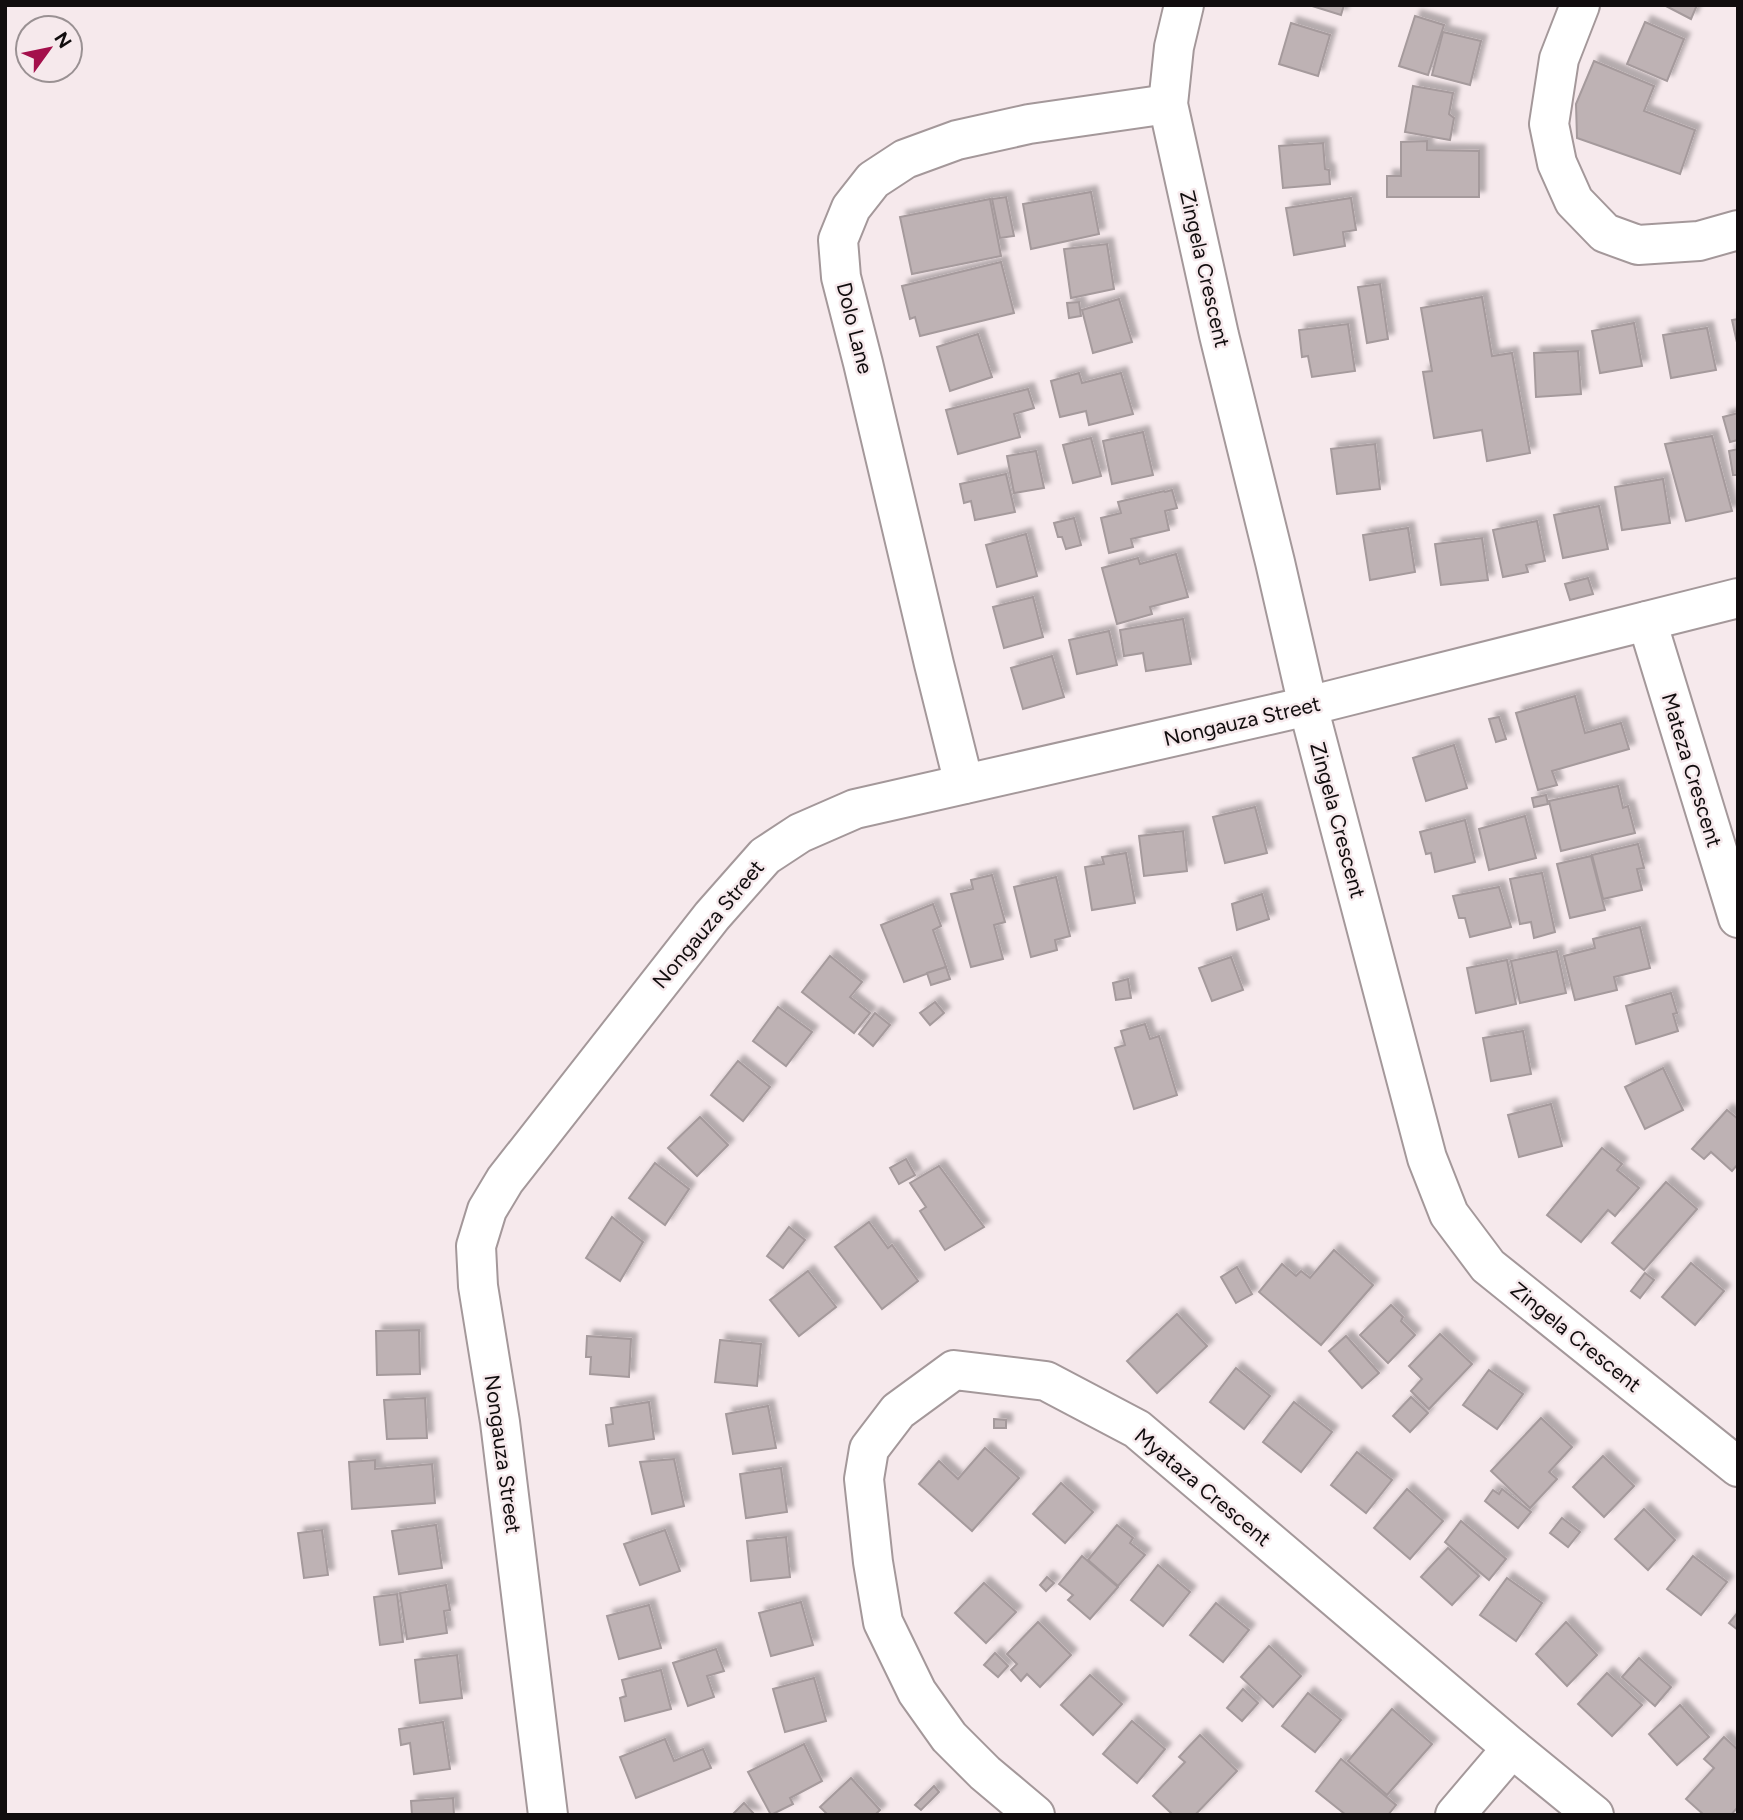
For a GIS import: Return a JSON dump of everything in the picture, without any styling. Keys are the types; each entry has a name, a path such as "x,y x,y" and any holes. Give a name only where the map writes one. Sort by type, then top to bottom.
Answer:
{"street":[{"name":"Zingela Crescent","path":"1184,5 1174,47 1168,104 1219,335 1308,706 1427,1158 1449,1214 1488,1266 1738,1467"},
{"path":"1580,5 1559,59 1549,124 1557,163 1574,201 1605,233 1638,245 1699,241 1738,230"},
{"name":"Dolo Lane","path":"964,784 841,277 838,240 851,208 873,180 905,159 957,140 1029,124 1168,104"},
{"name":"Nongauza Street","path":"548,1815 500,1422 478,1286 476,1246 486,1210 505,1180 712,916 765,856 800,833 855,809 1308,706 1738,598"},
{"name":"Mateza Crescent","path":"1647,621 1738,918"},
{"name":"Myataza Crescent","path":"1035,1815 985,1773 949,1737 917,1692 883,1622 864,1479 869,1449 898,1411 954,1370 1046,1381 1137,1429 1594,1815"},
{"path":"1455,1815 1512,1748"}],"building":[{"path":"1309,5 1344,5 1341,15"},
{"path":"1664,5 1697,5 1691,19"},
{"path":"1415,16 1444,25 1428,75 1399,66"},
{"path":"1645,22 1684,39 1667,81 1627,64"},
{"path":"1291,23 1330,35 1318,76 1279,64"},
{"path":"1443,32 1481,41 1470,85 1432,75"},
{"path":"1594,61 1654,86 1644,111 1695,130 1680,174 1577,138 1576,104"},
{"path":"1413,86 1453,93 1449,114 1454,118 1450,140 1405,132"},
{"path":"1427,141 1427,150 1479,151 1479,197 1387,197 1387,176 1401,176 1401,142"},
{"path":"1323,143 1325,169 1329,170 1330,184 1283,188 1279,146"},
{"path":"1091,192 1099,234 1031,249 1023,204"},
{"path":"1006,197 1014,236 1000,238 992,199"},
{"path":"1351,198 1356,230 1343,232 1345,246 1294,255 1286,208"},
{"path":"990,199 1001,256 912,274 900,217"},
{"path":"1107,244 1114,289 1071,298 1064,249"},
{"path":"1001,262 1014,313 920,336 915,317 910,319 902,286"},
{"path":"1380,284 1388,339 1367,343 1358,287"},
{"path":"1482,297 1492,356 1512,353 1530,453 1487,461 1482,430 1434,438 1423,372 1432,371 1421,308"},
{"path":"1119,299 1132,342 1093,353 1082,310"},
{"path":"1079,302 1081,316 1069,318 1067,303"},
{"path":"1738,319 1738,347 1732,320"},
{"path":"1634,323 1642,366 1600,373 1592,331"},
{"path":"1348,324 1355,371 1312,377 1308,356 1302,357 1299,330"},
{"path":"1707,328 1716,370 1671,378 1663,335"},
{"path":"978,334 992,377 950,391 937,347"},
{"path":"1578,351 1581,394 1536,397 1534,353"},
{"path":"1079,373 1082,383 1121,373 1133,414 1089,425 1086,411 1060,417 1051,381"},
{"path":"1028,389 1034,408 1014,414 1020,437 958,454 946,410"},
{"path":"1738,413 1738,440 1730,442 1723,417"},
{"path":"1143,432 1153,475 1112,484 1103,441"},
{"path":"1712,436 1732,511 1686,521 1665,444"},
{"path":"1091,438 1101,476 1073,483 1063,445"},
{"path":"1375,444 1380,489 1337,494 1331,449"},
{"path":"1738,449 1738,475 1733,475 1729,451"},
{"path":"1036,451 1044,488 1014,493 1007,456"},
{"path":"1006,474 1015,512 975,520 971,501 964,503 960,484"},
{"path":"1663,479 1670,523 1622,530 1615,487"},
{"path":"1172,490 1177,508 1165,511 1169,530 1131,539 1133,547 1109,553 1101,518 1121,513 1118,502"},
{"path":"1599,506 1608,549 1563,558 1554,515"},
{"path":"1074,518 1081,545 1066,549 1062,537 1058,537 1054,523"},
{"path":"1537,521 1545,561 1526,565 1528,572 1503,577 1493,530"},
{"path":"1408,528 1415,572 1370,580 1363,535"},
{"path":"1026,534 1037,576 997,587 986,545"},
{"path":"1482,538 1488,580 1441,585 1435,544"},
{"path":"1176,554 1188,597 1150,607 1152,614 1117,624 1102,568 1138,558 1140,564"},
{"path":"1588,578 1593,594 1570,600 1565,584"},
{"path":"1033,597 1043,637 1004,648 993,607"},
{"path":"1183,619 1191,664 1146,671 1143,653 1124,656 1120,630"},
{"path":"1109,631 1117,665 1077,674 1069,640"},
{"path":"1052,656 1064,697 1023,709 1011,668"},
{"path":"1575,696 1585,733 1621,723 1629,749 1552,771 1557,785 1538,790 1516,713"},
{"path":"1499,717 1506,739 1496,742 1489,719"},
{"path":"1454,745 1467,788 1426,801 1413,758"},
{"path":"1618,786 1623,808 1628,806 1635,833 1561,851 1549,801"},
{"path":"1546,795 1548,804 1534,807 1532,798"},
{"path":"1255,807 1267,853 1225,863 1213,817"},
{"path":"1525,816 1536,858 1489,870 1479,829"},
{"path":"1465,820 1475,862 1435,872 1431,853 1426,854 1420,832"},
{"path":"1183,831 1187,871 1144,876 1139,836"},
{"path":"1638,844 1644,868 1637,869 1642,890 1603,899 1592,855"},
{"path":"1126,853 1135,903 1092,910 1085,867 1104,864 1102,857"},
{"path":"1591,856 1605,910 1570,918 1557,864"},
{"path":"1542,873 1555,932 1534,938 1531,922 1520,924 1510,879"},
{"path":"992,875 1005,922 994,925 1003,959 971,967 951,894 973,889 971,880"},
{"path":"1056,877 1070,936 1055,940 1057,950 1031,957 1014,887"},
{"path":"1499,887 1511,927 1470,937 1465,918 1459,918 1453,896"},
{"path":"1262,894 1269,919 1237,930 1232,904"},
{"path":"933,904 941,926 933,930 946,967 904,982 881,925"},
{"path":"1640,927 1650,968 1614,977 1617,990 1575,1000 1564,956 1595,948 1593,939"},
{"path":"1557,951 1566,993 1520,1003 1511,961"},
{"path":"830,956 862,982 850,997 870,1013 854,1033 802,992"},
{"path":"1231,957 1243,990 1212,1001 1199,968"},
{"path":"1507,960 1516,1004 1476,1013 1467,968"},
{"path":"946,967 950,979 931,985 927,973"},
{"path":"1128,979 1131,998 1116,1000 1113,983"},
{"path":"1671,993 1677,1013 1673,1014 1678,1031 1636,1044 1626,1006"},
{"path":"935,1002 944,1013 930,1025 920,1013"},
{"path":"778,1007 812,1032 786,1066 753,1041"},
{"path":"875,1013 890,1025 873,1046 859,1034"},
{"path":"1145,1024 1150,1039 1159,1036 1177,1095 1134,1109 1115,1048 1125,1045 1121,1031"},
{"path":"1523,1031 1531,1074 1491,1081 1483,1038"},
{"path":"738,1061 770,1087 743,1121 711,1095"},
{"path":"1663,1068 1683,1110 1645,1129 1625,1087"},
{"path":"1551,1104 1562,1146 1519,1157 1508,1115"},
{"path":"1727,1110 1738,1119 1738,1164 1732,1171 1711,1152 1704,1159 1692,1149"},
{"path":"700,1117 728,1145 697,1176 668,1148"},
{"path":"1602,1148 1622,1164 1617,1170 1639,1188 1615,1216 1608,1210 1581,1242 1547,1215"},
{"path":"906,1159 915,1175 899,1184 890,1168"},
{"path":"655,1163 689,1189 665,1225 629,1198"},
{"path":"939,1166 984,1227 945,1250 920,1211 926,1207 910,1183"},
{"path":"1666,1182 1697,1209 1644,1270 1612,1243"},
{"path":"612,1217 643,1242 620,1281 586,1258"},
{"path":"869,1222 888,1248 892,1245 918,1281 882,1309 835,1247"},
{"path":"789,1227 805,1240 783,1268 767,1256"},
{"path":"1334,1250 1373,1285 1321,1345 1259,1292 1282,1264 1296,1276 1301,1271 1310,1278"},
{"path":"1691,1263 1724,1291 1695,1325 1662,1297"},
{"path":"1237,1267 1252,1294 1236,1303 1221,1277"},
{"path":"808,1271 836,1307 799,1336 770,1300"},
{"path":"1645,1273 1654,1280 1640,1298 1631,1291"},
{"path":"1391,1305 1403,1317 1401,1321 1415,1335 1388,1363 1360,1335"},
{"path":"1177,1314 1207,1346 1157,1393 1127,1361"},
{"path":"419,1330 420,1374 377,1375 376,1331"},
{"path":"1440,1334 1472,1364 1429,1409 1411,1391 1422,1379 1409,1366"},
{"path":"587,1336 631,1339 629,1377 590,1374 591,1357 586,1357"},
{"path":"1346,1336 1379,1373 1362,1388 1329,1351"},
{"path":"720,1340 761,1344 757,1386 715,1382"},
{"path":"1236,1368 1270,1396 1244,1429 1210,1402"},
{"path":"1489,1370 1523,1394 1497,1429 1463,1405"},
{"path":"1411,1397 1428,1413 1410,1432 1393,1416"},
{"path":"425,1398 427,1438 387,1439 384,1400"},
{"path":"649,1402 654,1439 609,1446 606,1425 613,1424 611,1408"},
{"path":"1294,1402 1332,1432 1301,1472 1263,1442"},
{"path":"768,1406 776,1448 733,1454 726,1414"},
{"path":"1541,1418 1572,1447 1549,1472 1557,1479 1530,1508 1491,1471"},
{"path":"994,1419 1006,1420 1006,1428 994,1428"},
{"path":"985,1448 1019,1478 972,1531 919,1484 939,1461 958,1479"},
{"path":"1357,1452 1392,1480 1366,1513 1331,1485"},
{"path":"1603,1456 1634,1486 1604,1517 1573,1487"},
{"path":"674,1459 684,1506 652,1514 640,1462"},
{"path":"375,1460 375,1469 432,1464 435,1503 352,1509 349,1462"},
{"path":"781,1468 787,1512 746,1518 740,1474"},
{"path":"1061,1483 1093,1512 1065,1543 1033,1514"},
{"path":"1407,1489 1443,1521 1410,1559 1374,1528"},
{"path":"1502,1489 1531,1512 1518,1528 1485,1501 1493,1490 1499,1494"},
{"path":"1644,1509 1675,1540 1648,1570 1615,1539"},
{"path":"1562,1518 1580,1532 1568,1547 1550,1533"},
{"path":"1461,1521 1506,1559 1489,1580 1445,1542"},
{"path":"436,1525 442,1568 399,1574 392,1531"},
{"path":"1117,1525 1133,1538 1130,1543 1145,1555 1118,1586 1088,1560"},
{"path":"322,1530 328,1575 304,1578 298,1533"},
{"path":"665,1530 680,1571 640,1585 624,1544"},
{"path":"786,1537 790,1577 751,1581 747,1541"},
{"path":"1448,1548 1479,1576 1452,1605 1421,1577"},
{"path":"1082,1556 1118,1587 1090,1619 1068,1600 1073,1595 1059,1584"},
{"path":"1693,1556 1727,1582 1701,1615 1667,1589"},
{"path":"1158,1565 1190,1592 1163,1626 1131,1600"},
{"path":"1047,1577 1054,1583 1046,1591 1040,1585"},
{"path":"1507,1578 1542,1603 1516,1641 1480,1615"},
{"path":"984,1583 1016,1612 986,1643 955,1613"},
{"path":"446,1585 450,1610 444,1611 447,1633 407,1639 400,1593"},
{"path":"397,1594 403,1642 380,1645 374,1597"},
{"path":"801,1602 813,1645 771,1656 759,1613"},
{"path":"1216,1603 1249,1630 1223,1662 1190,1635"},
{"path":"649,1605 661,1648 619,1659 607,1616"},
{"path":"1738,1612 1738,1630 1729,1623"},
{"path":"1038,1622 1071,1655 1040,1687 1027,1674 1021,1681 1011,1670 1017,1664 1007,1654"},
{"path":"1566,1622 1597,1655 1567,1686 1536,1654"},
{"path":"1269,1646 1301,1676 1273,1707 1241,1677"},
{"path":"716,1649 724,1671 707,1676 714,1697 688,1706 673,1663"},
{"path":"995,1653 1008,1666 998,1677 984,1665"},
{"path":"457,1655 462,1698 420,1703 415,1660"},
{"path":"1639,1658 1671,1687 1655,1706 1622,1677"},
{"path":"661,1670 671,1709 625,1721 620,1698 626,1696 622,1680"},
{"path":"1607,1673 1642,1705 1612,1736 1578,1704"},
{"path":"1090,1675 1122,1704 1093,1735 1061,1705"},
{"path":"814,1678 826,1721 785,1732 773,1689"},
{"path":"1243,1689 1258,1703 1242,1721 1227,1708"},
{"path":"1308,1693 1341,1720 1315,1752 1282,1726"},
{"path":"1680,1705 1709,1737 1677,1765 1649,1734"},
{"path":"1392,1709 1432,1744 1387,1795 1348,1761"},
{"path":"1132,1721 1165,1749 1137,1783 1103,1754"},
{"path":"443,1722 450,1769 414,1774 410,1743 401,1745 399,1729"},
{"path":"1200,1735 1237,1771 1195,1815 1173,1815 1153,1796 1185,1762 1179,1757"},
{"path":"1724,1737 1738,1750 1738,1807 1731,1815 1704,1815 1686,1799 1714,1768 1704,1759"},
{"path":"665,1739 674,1761 703,1749 711,1768 636,1798 620,1757"},
{"path":"804,1744 822,1781 790,1798 793,1804 771,1815 748,1772"},
{"path":"1341,1759 1396,1805 1388,1815 1346,1815 1316,1791"},
{"path":"851,1778 880,1810 875,1815 828,1815 820,1807"},
{"path":"934,1786 939,1792 921,1810 915,1805"},
{"path":"453,1798 454,1815 412,1815 411,1801"},
{"path":"744,1803 755,1815 732,1815"}]}
